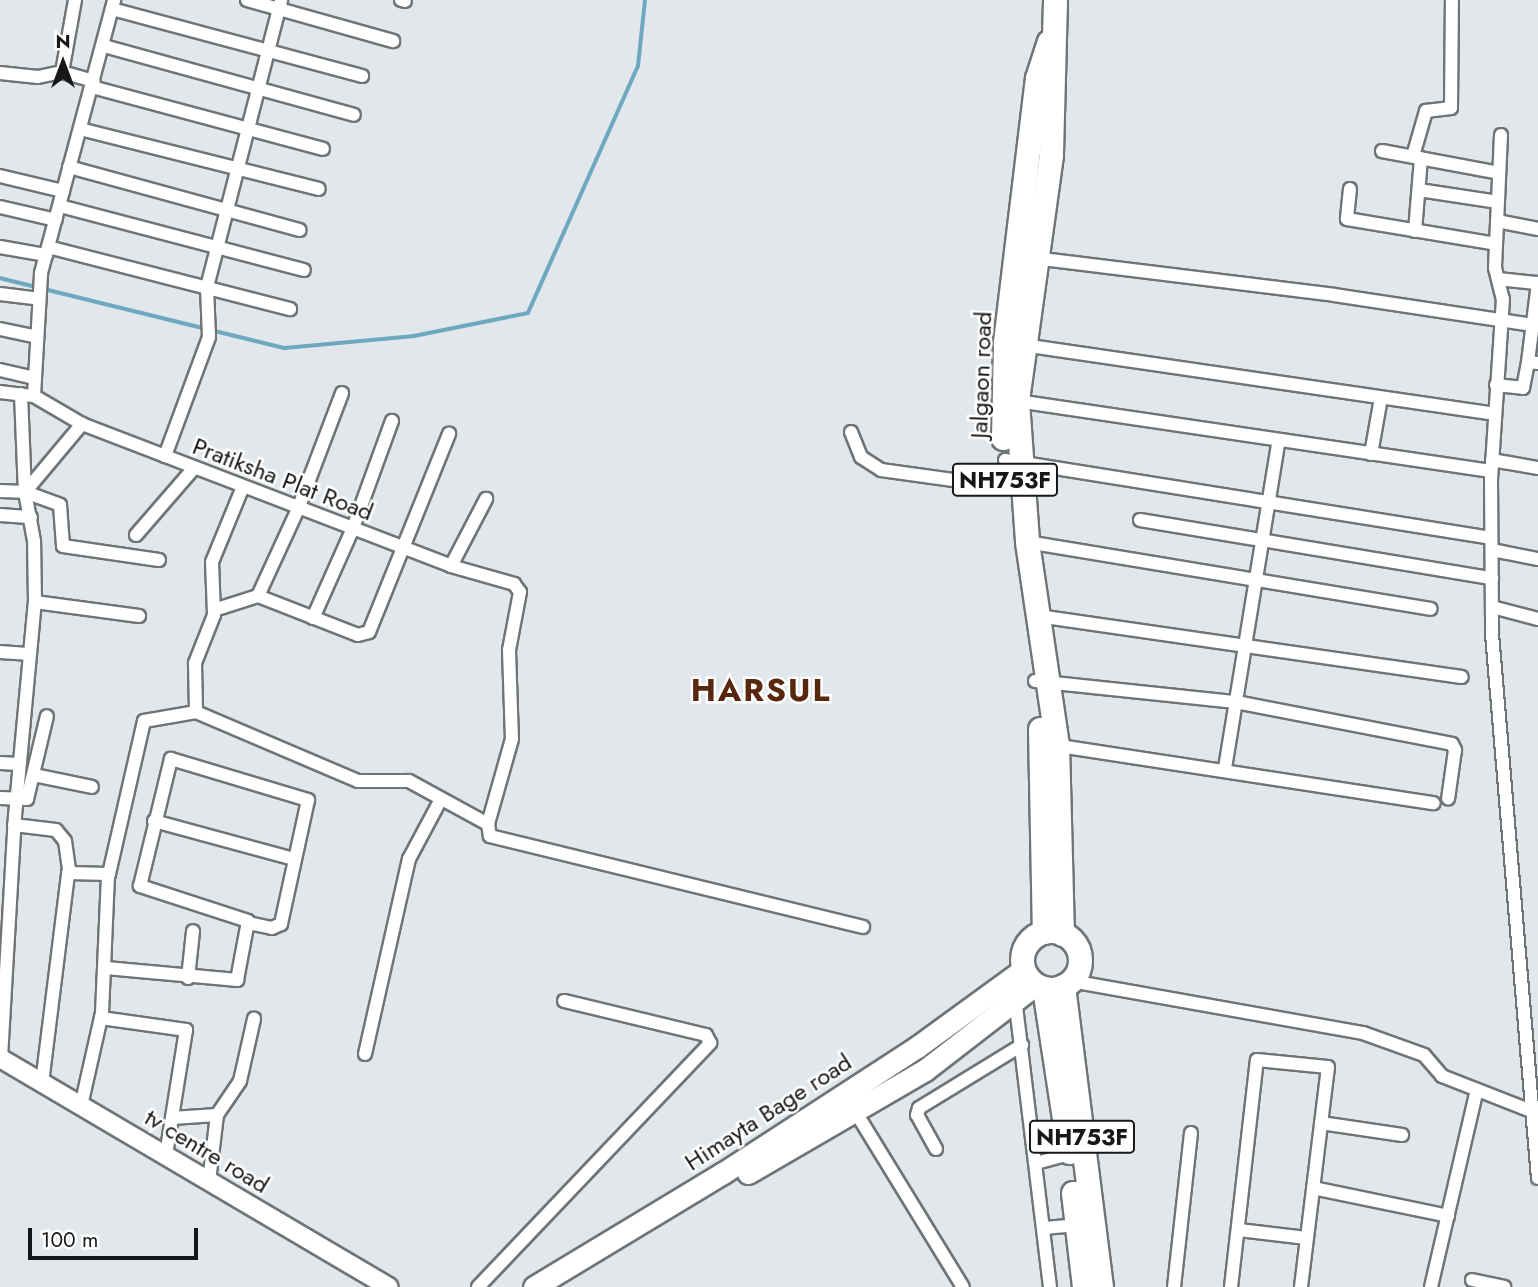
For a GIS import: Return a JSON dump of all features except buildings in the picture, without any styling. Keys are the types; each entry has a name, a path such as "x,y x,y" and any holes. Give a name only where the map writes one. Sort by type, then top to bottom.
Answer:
{"highway":[{"name":"Jalgaon road","path":"1042,680 1038,617 1027,541 1009,467 1034,258 1051,155 1056,77 1052,31 1055,0"},
{"name":"Jalgaon road","path":"1052,31 1037,78 1005,342 1001,398 1050,745 1053,933"},
{"path":"1053,933 1079,955 1047,982 1023,950 1053,933"},
{"name":"NH753F","path":"1047,982 1084,1287"},
{"name":"NH753F","path":"1047,982 1101,1287"}],"main road":[{"path":"558,1287 925,1070 1015,998 1047,982"},
{"name":"Himayta Bage road","path":"534,1287 735,1166 917,1047 1047,982"},
{"name":"tv centre road","path":"0,1058 388,1287"}],"street":[{"path":"62,72 75,0"},
{"path":"247,0 280,4 393,41"},
{"path":"1415,231 1419,190 1417,157 1426,111 1451,108 1452,0"},
{"path":"165,456 209,337 211,316 207,287 245,129 280,4"},
{"path":"0,392 34,396 41,273 113,5 362,76"},
{"path":"104,46 354,115"},
{"path":"0,73 38,77 62,72 93,84 245,129 323,149"},
{"path":"80,129 319,190"},
{"path":"1501,135 1496,244 1501,322 1492,466 1492,607 1499,735 1532,1007 1538,1178"},
{"path":"1382,151 1499,173"},
{"path":"69,167 300,230"},
{"path":"0,176 64,191"},
{"path":"1350,189 1347,219 1496,244"},
{"path":"1419,190 1498,202"},
{"path":"60,206 215,250 304,270"},
{"path":"0,207 56,220"},
{"path":"1497,220 1538,229"},
{"path":"0,247 47,251 207,287 290,309"},
{"path":"1034,258 1334,295 1534,326"},
{"path":"1496,385 1523,388 1533,363 1537,283 1498,279"},
{"path":"0,294 39,295"},
{"path":"0,329 37,337"},
{"path":"1023,345 1494,414"},
{"path":"0,370 35,378"},
{"path":"258,596 299,509 342,393"},
{"path":"0,1058 27,654 35,602 30,517 25,492 21,394"},
{"name":"Pratiksha Plat Road","path":"34,396 82,424 242,489 451,566 514,584 520,592 509,650 512,739 488,824"},
{"path":"1371,454 1381,398"},
{"path":"1017,401 1371,454 1538,468"},
{"path":"313,618 353,528 392,421"},
{"path":"25,492 82,424"},
{"path":"851,432 861,457 881,470 982,484 1009,467 1269,499 1492,544 1538,559"},
{"path":"214,610 258,596 358,635 369,632 449,434"},
{"path":"1225,768 1258,581 1279,440"},
{"path":"136,535 194,468"},
{"path":"196,712 195,663 214,610 212,562 242,489"},
{"path":"0,491 25,492 60,505 63,546 159,560"},
{"path":"451,566 486,499"},
{"path":"0,515 30,517"},
{"path":"1140,520 1263,538 1492,578"},
{"path":"1027,541 1430,609"},
{"path":"35,602 139,616"},
{"path":"1492,607 1538,619"},
{"path":"1038,617 1462,677"},
{"path":"0,652 27,654"},
{"path":"1042,680 1236,702 1452,744 1448,799"},
{"path":"81,1106 101,1018 106,968 108,876 144,721 196,712 358,781 409,781 488,824 490,836 497,840 863,927"},
{"path":"0,798 27,799 47,716"},
{"path":"1050,745 1225,768 1434,803"},
{"path":"174,758 306,797 308,804 294,859 280,927 248,923 140,887 169,760 174,758"},
{"path":"0,763 19,764"},
{"path":"34,775 93,787"},
{"path":"365,1055 409,859 441,799"},
{"path":"155,821 294,859"},
{"path":"14,824 52,829 64,837 69,871 42,1083"},
{"path":"69,871 108,876"},
{"path":"106,968 188,978 237,980 248,923"},
{"path":"188,978 193,931"},
{"path":"1047,982 1363,1032 1424,1055 1441,1076 1534,1112"},
{"path":"1015,998 1051,1287"},
{"path":"478,1287 710,1043 706,1035 564,1000"},
{"path":"101,1018 186,1030 166,1155"},
{"path":"209,1181 217,1115 240,1081 254,1019"},
{"path":"936,1149 917,1115 919,1108 1022,1045"},
{"path":"1231,1287 1255,1060 1328,1065 1301,1287"},
{"path":"1431,1287 1477,1090"},
{"path":"855,1111 963,1287"},
{"path":"172,1118 217,1115"},
{"path":"1321,1123 1402,1135"},
{"path":"1174,1287 1191,1133"},
{"path":"1036,1163 1069,1154"},
{"path":"1313,1188 1448,1216"},
{"path":"1044,1228 1077,1225"},
{"path":"1238,1230 1307,1238"},
{"path":"1472,1280 1504,1287"}],"waterway":[{"path":"44,289 285,348 414,336 528,313 638,66 645,0"},
{"path":"0,278 37,287"}],"district":[{"name":"HARSUL","path":"761,690"}]}
